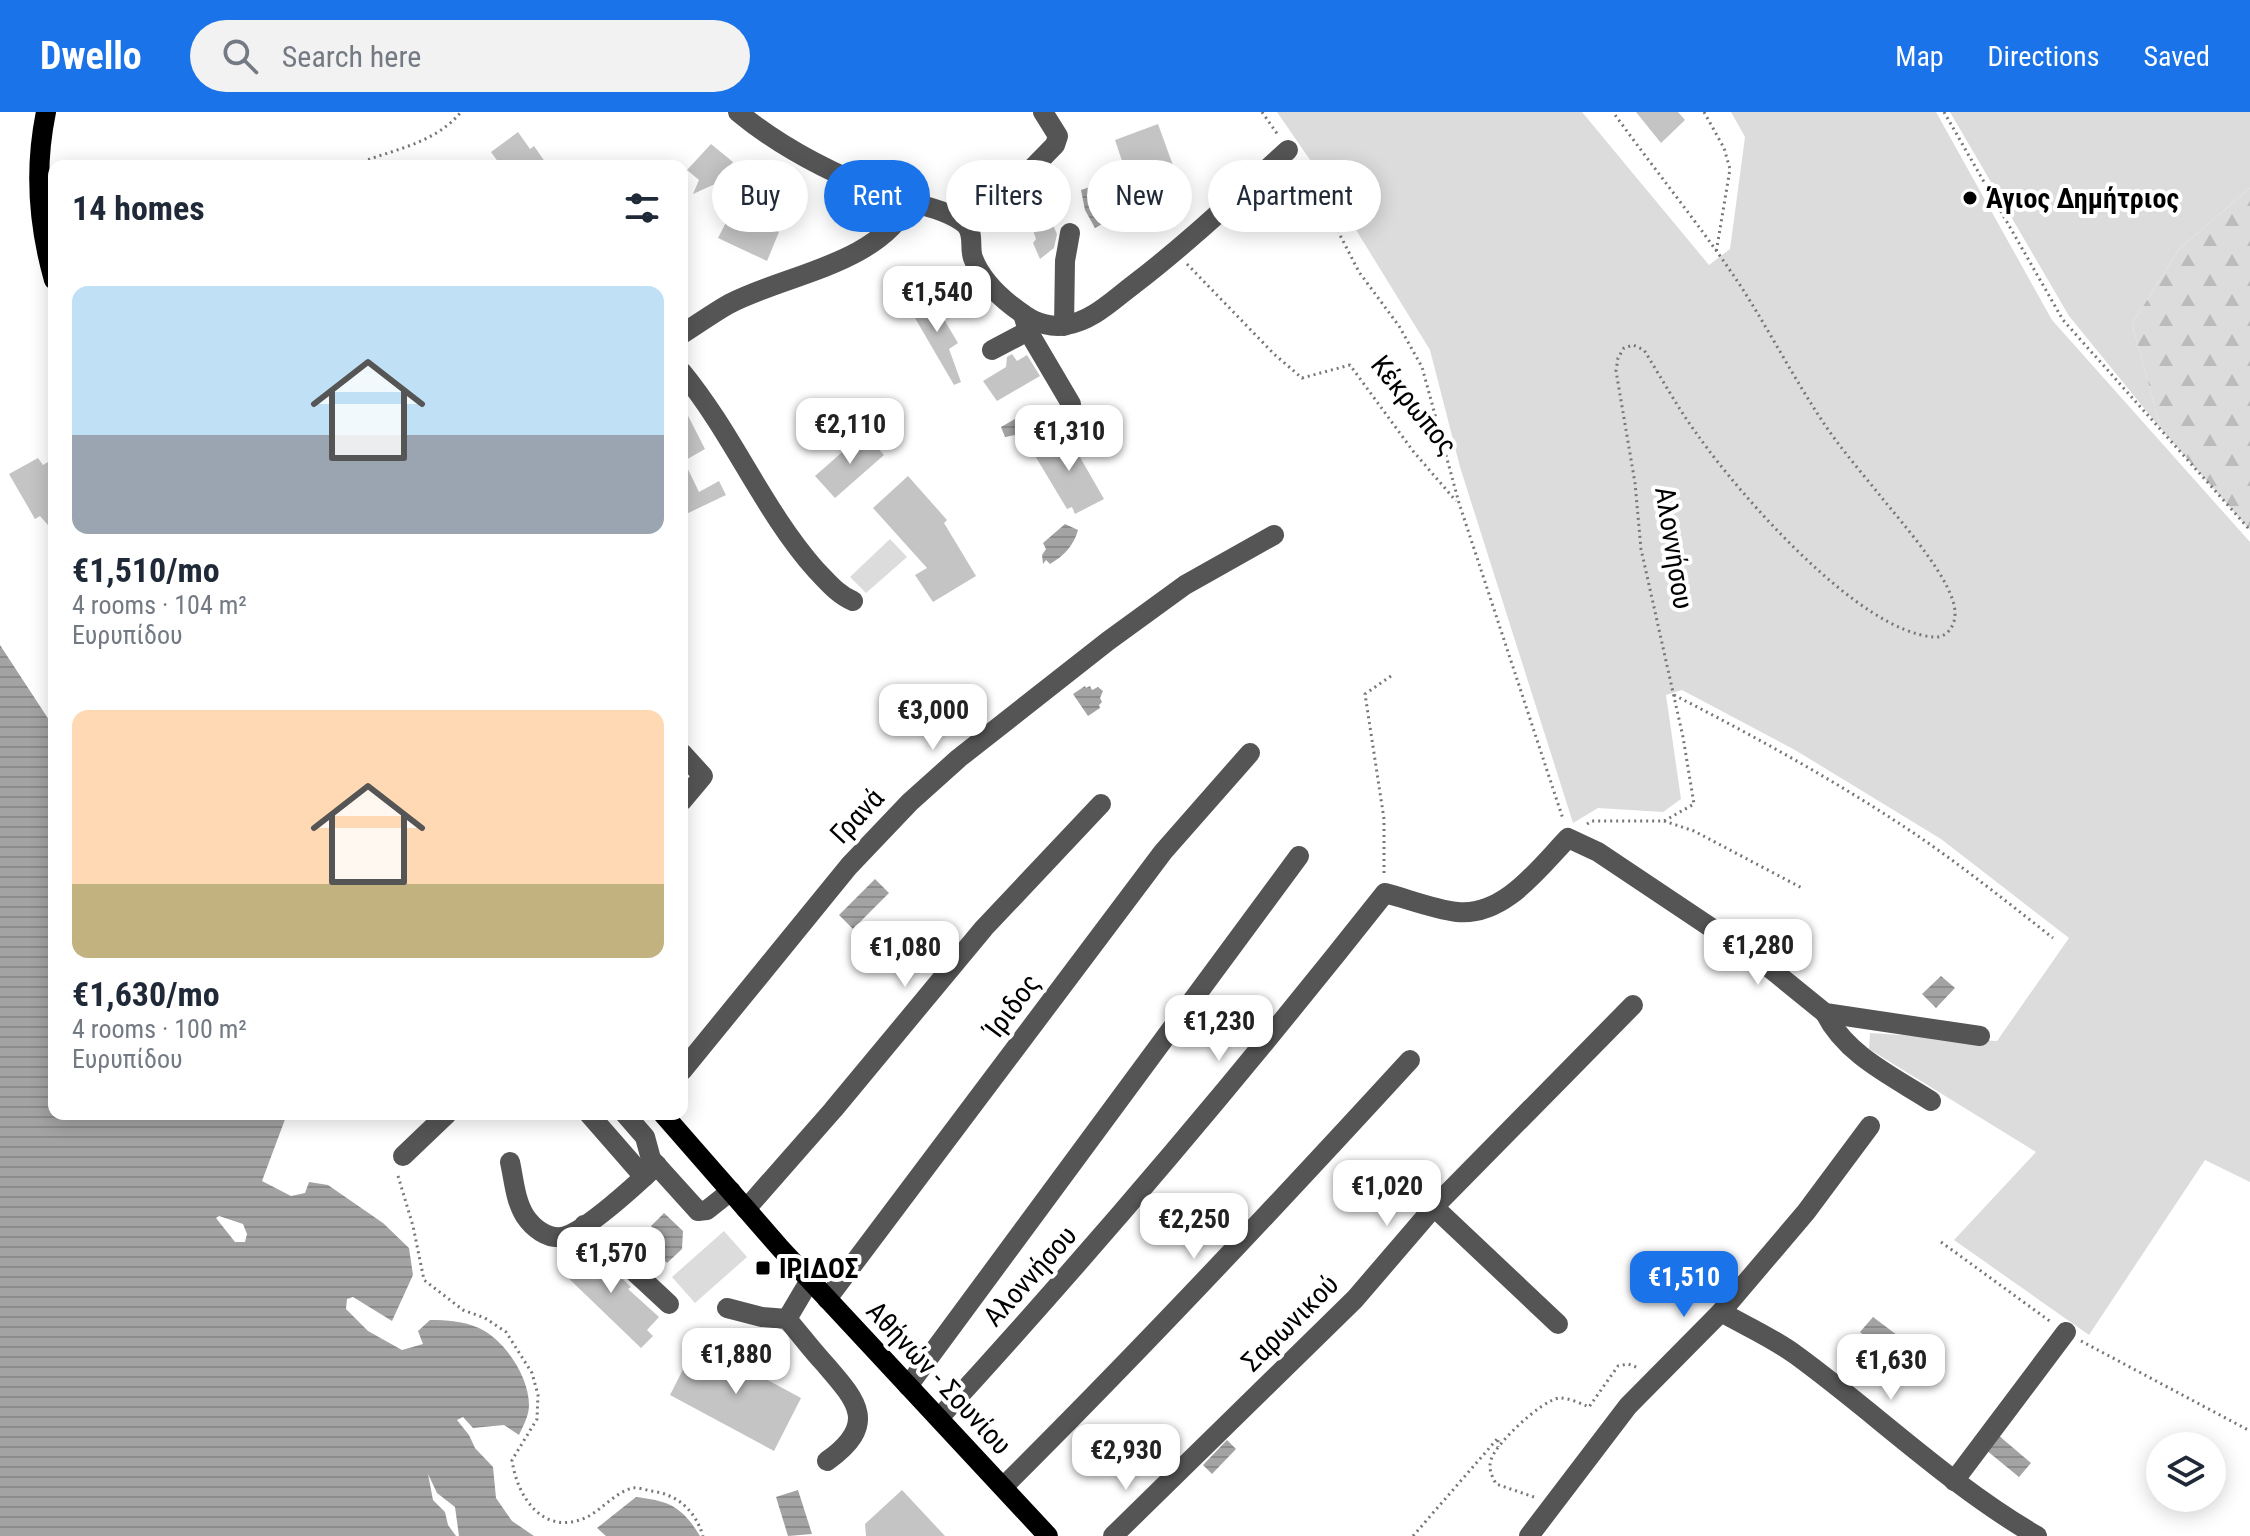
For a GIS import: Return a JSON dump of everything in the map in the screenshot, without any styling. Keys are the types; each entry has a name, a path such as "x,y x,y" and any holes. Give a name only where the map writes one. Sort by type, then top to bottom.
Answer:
{"main road":[{"path":"46,112 37,176 41,224 48,254"},
{"name":"Αθήνών - Σουνίου","path":"668,1120 827,1299 1048,1536"}],"street":[{"path":"738,112 797,154 824,166"},
{"path":"1040,160 1055,145 1058,136 1043,112"},
{"path":"992,350 1026,322 1064,326 1092,316 1176,252 1288,150"},
{"path":"688,330 730,304 836,262 887,232"},
{"path":"970,232 973,257 992,289 1026,322 1071,404"},
{"path":"1064,326 1065,261 1070,233"},
{"path":"688,381 797,548 841,596 853,601"},
{"name":"Γρανά","path":"688,1064 849,866 910,802 959,758 1108,641 1185,585 1274,535"},
{"name":"Ίριδος","path":"827,1299 1163,852 1250,753"},
{"path":"688,760 703,776 688,794"},
{"path":"746,1209 833,1110 984,928 1101,804"},
{"path":"1385,893 1459,912 1485,909 1503,901 1568,838 1598,852 1761,961 1825,1013 1833,1029 1850,1048 1931,1101"},
{"name":"Αλοννήσου","path":"908,1386 1299,856"},
{"name":"Αλοννήσου","path":"939,1418 1154,1177 1385,893"},
{"name":"Σαρωνικού","path":"1113,1536 1355,1299 1434,1207 1633,1005"},
{"path":"1825,1013 1980,1036"},
{"path":"1003,1487 1107,1384 1270,1213 1410,1060"},
{"path":"403,1156 441,1120"},
{"path":"595,1120 698,1211 707,1210 731,1191"},
{"path":"510,1162 517,1198 525,1215 536,1229 551,1236 563,1237 584,1225 650,1171 651,1159 645,1137 630,1120"},
{"path":"1529,1536 1628,1406 1721,1312 1806,1212 1870,1126"},
{"path":"1434,1207 1558,1324"},
{"path":"584,1225 669,1304"},
{"path":"787,1319 810,1280"},
{"path":"727,1308 762,1317 787,1319 847,1388 857,1406 853,1437 848,1445 827,1461"},
{"path":"1721,1312 1794,1353 1954,1481 2000,1515 2037,1536"},
{"path":"1954,1481 2066,1332"}],"path":[{"path":"367,160 428,139 451,124 461,112"},
{"path":"1262,112 1334,212 1341,237 1359,272 1399,326 1422,367 1459,503 1556,792 1568,838 1592,821 1664,821 1694,831 1802,888"},
{"name":"Αλοννήσου","path":"1613,112 1738,281 1823,423 1921,548 1953,597 1956,617 1950,630 1940,637 1925,636 1906,630 1846,593 1783,538 1742,493 1698,436 1644,350 1633,345 1624,348 1616,371 1635,483 1641,549 1674,695 1694,804 1664,821"},
{"path":"1704,112 1724,148 1730,169 1716,253"},
{"path":"1944,112 2063,320 2250,530"},
{"name":"Κέκρωπος","path":"1176,252 1274,354 1302,378 1350,365 1413,451 1459,503"},
{"path":"1385,893 1384,819 1365,694 1391,676"},
{"path":"1674,695 1771,745 1896,822 1977,878 2053,938"},
{"path":"403,1156 394,1165 413,1226 424,1280 463,1310 485,1318 506,1332 532,1373 538,1395 537,1419 512,1460 514,1478 530,1503 548,1521 565,1524 587,1517 633,1488 655,1491 681,1500 697,1520 703,1536"},
{"path":"1941,1242 2033,1312 2250,1431"},
{"path":"1552,1507 1496,1484 1490,1473 1490,1461 1498,1447 1544,1403 1559,1398 1589,1407 1618,1366 1628,1364 1656,1378"},
{"path":"1413,1536 1498,1438 1498,1447"}],"green space":[{"path":"1277,112 1582,112 1709,265 1730,249 1745,137 1731,112 1936,112 2052,320 2250,542 2250,1182 2205,1160 2089,1335 1954,1240 2036,1152 1869,1049 1870,1033 1997,1041 2069,938 1941,839 1795,750 1682,690 1666,695 1681,799 1663,812 1598,808 1573,823 1460,467 1430,350 1357,232 1381,232 1381,160 1310,160"},
{"path":"1950,112 2250,112 2250,188 2179,249 2132,324 2161,429 2069,316"},
{"path":"2250,188 2250,530 2161,429 2132,324 2179,249"},
{"path":"890,539 907,557 866,593 850,577"},
{"path":"724,1231 747,1257 695,1303 672,1277"}],"shaded area":[{"path":"1087,188 1087,214 1085,210 1081,190"},
{"path":"908,275 917,288 893,303 885,288"},
{"path":"1031,410 1037,419 1015,432 1015,435 1005,437 1001,427"},
{"path":"1065,524 1078,530 1074,541 1060,557 1050,564 1046,560 1043,564 1042,555 1046,549 1043,543"},
{"path":"0,645 48,718 48,1120 285,1120 262,1181 291,1196 305,1193 309,1182 328,1185 383,1223 409,1248 413,1275 392,1321 353,1297 347,1299 346,1309 368,1331 402,1350 423,1344 418,1331 430,1320 461,1322 479,1328 506,1350 525,1383 529,1405 519,1435 504,1425 473,1428 463,1417 457,1420 475,1448 493,1467 496,1498 512,1521 534,1536 459,1536 455,1507 437,1493 428,1474 433,1500 445,1512 448,1525 456,1536 0,1536","holes":["219,1216 243,1224 247,1234 245,1242 235,1242 216,1218"]},
{"path":"1090,686 1092,690 1098,687 1103,691 1100,708 1088,716 1073,694"},
{"path":"875,879 889,893 853,929 839,915"},
{"path":"1941,976 1955,988 1936,1008 1922,994"},
{"path":"664,1213 683,1231 682,1249 667,1263 654,1249 660,1240 651,1226"},
{"path":"1873,1317 1905,1341 1902,1352 1890,1357 1860,1332"},
{"path":"1998,1435 2031,1463 2019,1477 1986,1450"},
{"path":"1227,1440 1236,1449 1212,1474 1203,1465"},
{"path":"798,1490 812,1534 788,1536 776,1497"},
{"path":"636,1497 674,1507 700,1536 606,1536 597,1528"}],"building":[{"path":"1636,112 1678,112 1685,120 1661,143"},
{"path":"1158,124 1171,160 1122,160 1115,140"},
{"path":"518,132 530,149 534,146 544,160 497,160 491,152"},
{"path":"711,144 731,160 712,160 712,185 693,194 699,180 688,171"},
{"path":"721,232 779,232 767,261 718,238"},
{"path":"1034,232 1057,234 1054,248 1040,259 1033,243 1036,239"},
{"path":"930,296 958,343 949,349 961,382 954,385 908,306"},
{"path":"1012,354 1017,361 1027,355 1040,376 997,401 983,381 1006,367 1007,357"},
{"path":"688,416 705,449 688,459"},
{"path":"1075,430 1085,447 1077,452 1104,499 1075,514 1072,507 1067,509 1034,454"},
{"path":"864,433 884,455 835,498 815,476"},
{"path":"38,458 43,465 48,462 48,525 40,516 35,519 9,474"},
{"path":"688,469 699,492 719,481 726,495 688,513"},
{"path":"908,476 947,520 944,523 976,576 933,602 915,575 927,568 873,508"},
{"path":"585,1244 659,1317 647,1330 653,1336 641,1348 561,1271"},
{"path":"697,1342 801,1398 774,1451 670,1395"},
{"path":"902,1490 945,1536 866,1536 865,1524"}],"place":[{"name":"Άγιος Δημήτριος","path":"1970,198"},
{"name":"ΙΡΙΔΟΣ","path":"763,1268"}]}
